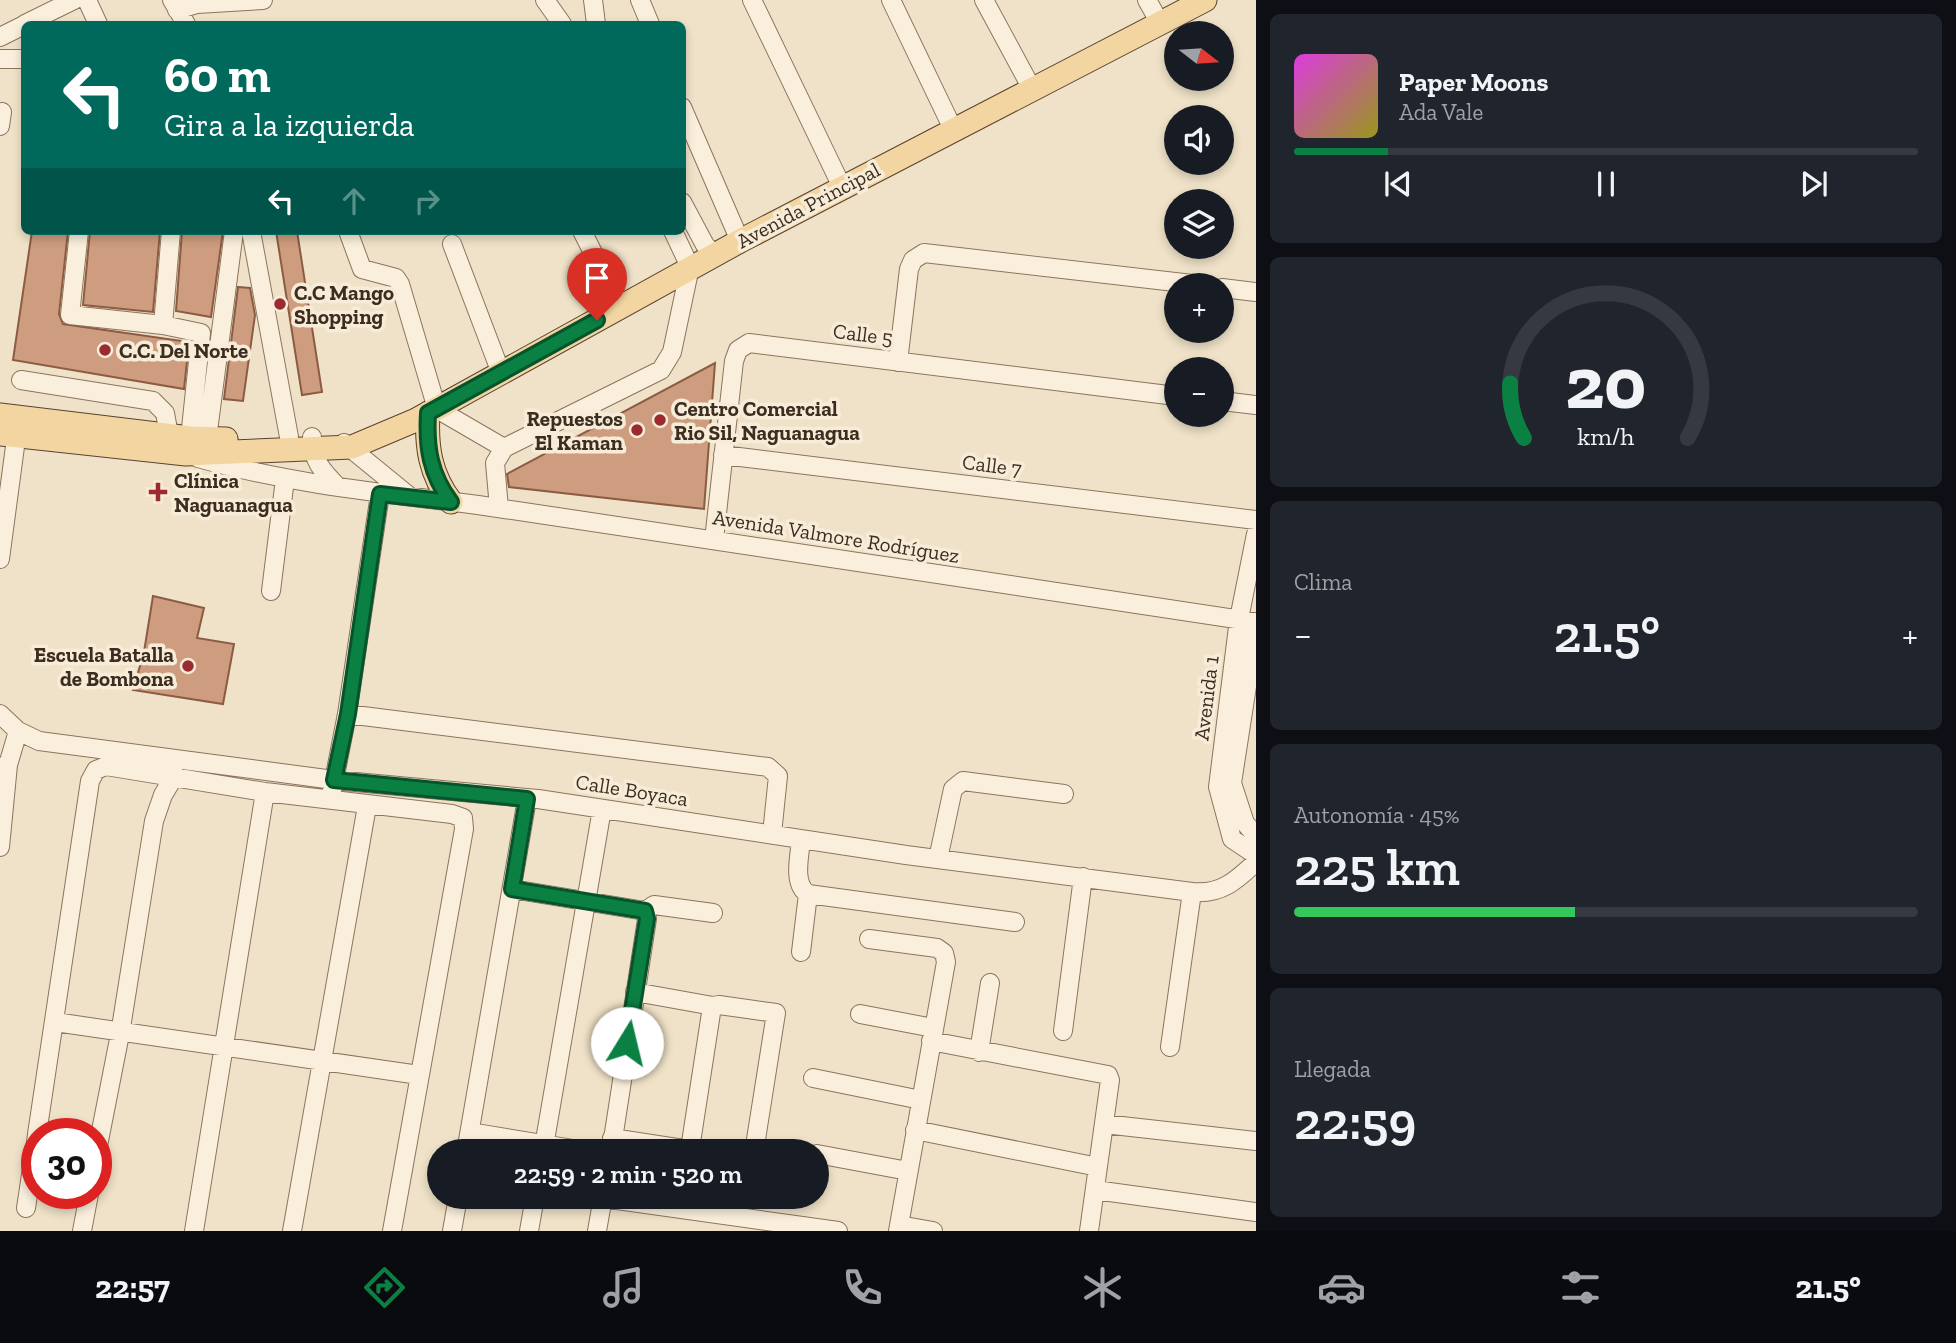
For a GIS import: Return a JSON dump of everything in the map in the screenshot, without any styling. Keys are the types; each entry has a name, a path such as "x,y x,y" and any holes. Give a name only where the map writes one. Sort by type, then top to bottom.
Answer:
{"main road":[{"name":"Avenida Principal","path":"427,414 714,254 1205,0"},
{"path":"9,425 188,441 311,440 352,447 427,414"},
{"path":"311,440 427,414"},
{"path":"427,414 433,473 451,502"}],"street":[{"path":"33,21 74,0"},
{"path":"86,0 97,21"},
{"path":"178,11 197,4 263,0"},
{"path":"545,0 560,21"},
{"path":"593,0 596,21"},
{"path":"640,0 649,21"},
{"path":"752,0 842,187"},
{"path":"891,0 953,129"},
{"path":"984,0 1032,89"},
{"path":"1147,0 1160,23"},
{"path":"0,37 21,27"},
{"path":"0,60 21,60"},
{"path":"686,116 740,241"},
{"path":"686,209 705,245 714,254"},
{"path":"79,235 69,315 163,325 201,333 188,441"},
{"path":"163,325 171,235"},
{"path":"188,441 233,235"},
{"path":"252,235 320,468 338,487"},
{"path":"349,235 362,270 396,278 400,284 427,414 504,448"},
{"path":"584,235 620,306"},
{"path":"499,508 495,463 504,448 661,370 672,352 690,267 675,235"},
{"path":"452,244 501,373"},
{"path":"898,362 908,269 913,260 924,253 1164,281"},
{"path":"1234,289 1256,292"},
{"name":"Calle 5","path":"714,540 734,361 738,350 749,343 1164,395"},
{"path":"21,380 153,401 188,441"},
{"path":"1234,402 1256,405"},
{"path":"0,559 9,425"},
{"name":"Avenida Valmore Rodríguez","path":"188,441 254,474 380,494 499,508 1248,621"},
{"path":"352,447 409,496"},
{"name":"Calle 7","path":"723,455 1256,520"},
{"path":"271,591 285,479"},
{"path":"331,800 348,714 380,494"},
{"name":"Avenida 1","path":"1256,534 1248,621 1218,787 1232,839 1256,855"},
{"name":"Avenida 1","path":"1256,628 1233,783 1245,823 1256,836"},
{"name":"Calle Boyaca","path":"0,714 18,732 39,741 334,780 601,808 938,859 1192,891 1220,890 1235,882 1256,862"},
{"path":"348,714 768,767 778,776 772,834"},
{"path":"0,847 4,766 18,732"},
{"path":"40,1118 91,777 106,766 175,775 265,792 452,814 463,818 464,829 392,1231"},
{"path":"103,1118 120,1034 154,821 163,795 175,775"},
{"path":"938,859 953,789 958,783 963,781 1064,794"},
{"path":"194,1231 265,792"},
{"path":"469,1139 527,799"},
{"path":"292,1231 367,806"},
{"path":"545,1139 601,808"},
{"path":"802,839 798,883 801,890 808,894 1015,922"},
{"path":"1063,1031 1083,877"},
{"path":"512,889 645,911 654,905 713,913"},
{"path":"1170,1047 1192,891"},
{"path":"801,951 808,894"},
{"path":"612,1139 647,919 645,911"},
{"path":"869,939 937,948 944,953 946,962 898,1228 933,1231"},
{"path":"979,1052 990,983"},
{"path":"635,992 713,1006 776,1013 756,1139"},
{"path":"697,1139 713,1006"},
{"path":"860,1014 932,1034 979,1052 1108,1075 1111,1080 1089,1231"},
{"path":"55,1022 223,1049 419,1075"},
{"path":"813,1078 920,1100"},
{"path":"1104,1124 1256,1140"},
{"path":"915,1130 1098,1167"},
{"path":"470,1132 502,1139"},
{"path":"829,1156 908,1171"},
{"path":"1095,1190 1256,1212"},
{"path":"82,1231 86,1209"},
{"path":"452,1231 456,1209"},
{"path":"528,1231 532,1209"},
{"path":"597,1231 601,1209"},
{"path":"686,1209 838,1231"}],"building":[{"name":"C.C. Del Norte","path":"31,235 68,235 59,314 63,324 189,342 184,389 13,360"},
{"path":"90,235 160,235 153,312 83,305"},
{"path":"182,235 222,235 211,317 176,311"},
{"path":"277,235 298,235 322,392 302,395"},
{"path":"238,287 250,288 255,315 243,401 224,399"},
{"name":"Centro Comercial Rio Sil, Naguanagua","path":"715,363 704,509 509,487 507,474"},
{"path":"153,596 204,608 197,638 234,644 223,704 133,690 144,652"}],"place":[{"name":"C.C Mango Shopping","path":"280,304"},
{"name":"C.C. Del Norte","path":"105,350"},
{"name":"Centro Comercial Rio Sil, Naguanagua","path":"660,420"},
{"name":"Repuestos El Kaman","path":"637,430"},
{"name":"Clínica Naguanagua","path":"158,492"},
{"name":"Escuela Batalla de Bombona","path":"188,666"}],"route":[{"path":"597,320 428,413 427,432 433,473 451,502 380,494 348,714 334,780 527,799 512,889 645,911 647,919 627,1043"}]}
